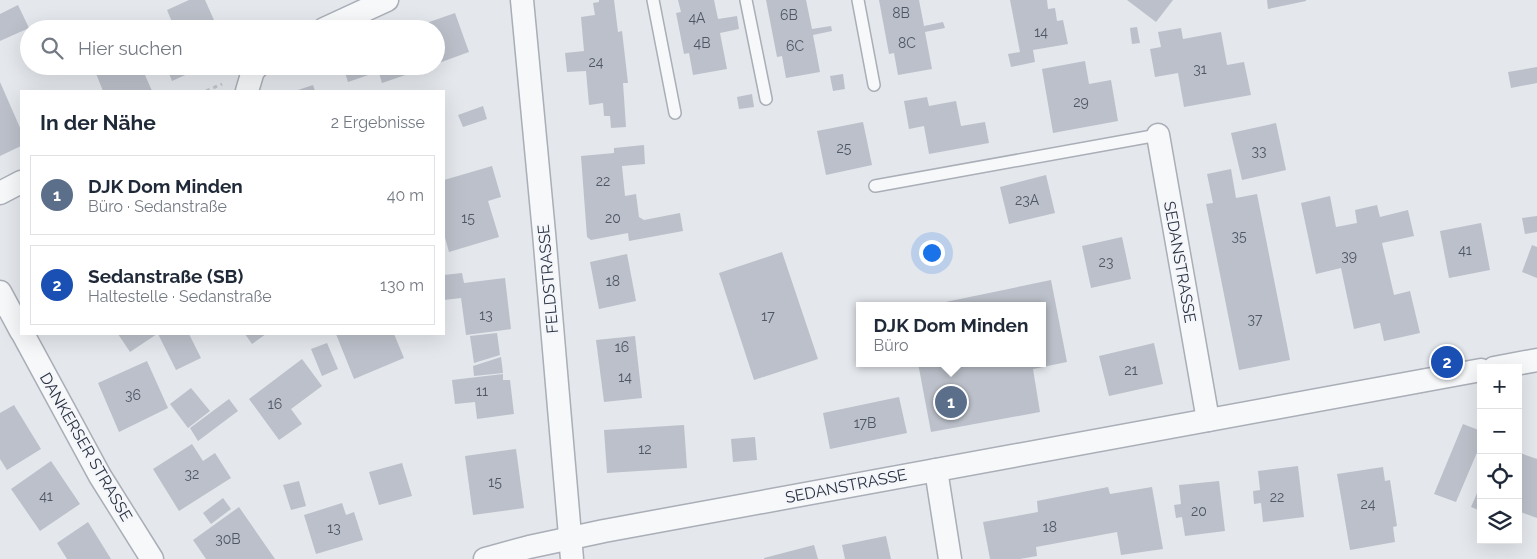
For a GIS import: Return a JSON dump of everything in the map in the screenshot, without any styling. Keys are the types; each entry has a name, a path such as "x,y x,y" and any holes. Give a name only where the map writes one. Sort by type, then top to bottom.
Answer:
{"street":[{"path":"344,20 387,0"},
{"name":"FELDSTRASSE","path":"522,0 571,548"},
{"path":"247,90 252,75"},
{"name":"SEDANSTRASSE","path":"1158,135 1208,420"},
{"path":"0,193 20,183"},
{"name":"DANKERSER STRASSE","path":"0,292 20,328"},
{"name":"DANKERSER STRASSE","path":"24,335 100,476 152,559"},
{"path":"1516,364 1537,360"},
{"name":"SEDANSTRASSE","path":"485,559 529,546 571,548 936,470 1477,371"},
{"path":"936,470 950,559"}],"lane":[{"path":"653,0 675,113"},
{"path":"746,0 766,99"},
{"path":"858,0 874,85"},
{"path":"875,186 1158,135"}],"building":[{"path":"189,0 205,0 214,20 171,20 167,10"},
{"path":"599,0 614,0 618,32 622,31 628,83 623,83 626,127 611,128 610,116 604,116 603,103 589,105 586,71 567,72 565,53 584,51 581,17 595,15 593,3 599,2"},
{"path":"678,0 714,0 718,19 737,16 739,29 720,33 727,69 693,75 689,53 684,54 676,13 681,12"},
{"path":"766,0 806,0 812,29 831,26 832,31 813,35 820,72 786,78 782,56 777,57"},
{"path":"879,0 919,0 924,26 943,22 945,28 925,32 932,69 898,75 894,53 889,54"},
{"path":"1010,0 1047,0 1048,9 1055,8 1057,21 1063,20 1068,44 1033,50 1035,62 1011,67 1008,54 1020,52"},
{"path":"1127,0 1173,0 1156,22"},
{"path":"1267,0 1306,0 1306,1 1268,9"},
{"path":"18,5 25,20 20,20 20,32 0,41 0,14"},
{"path":"455,13 469,52 445,61 445,20 435,20"},
{"path":"1137,27 1140,43 1132,44 1130,28"},
{"path":"1181,28 1183,39 1221,32 1227,65 1244,62 1251,95 1184,107 1178,73 1155,77 1150,49 1161,47 1158,32"},
{"path":"1085,61 1089,84 1111,80 1118,121 1053,133 1042,69"},
{"path":"1537,67 1537,83 1511,88 1508,72"},
{"path":"843,74 845,89 833,91 830,76"},
{"path":"97,75 145,75 152,90 103,90"},
{"path":"170,75 185,75 172,81"},
{"path":"346,75 368,75 348,82"},
{"path":"380,75 406,75 382,83"},
{"path":"0,82 20,128 20,146 0,156"},
{"path":"313,85 315,90 298,90"},
{"path":"752,94 754,107 739,109 737,97"},
{"path":"927,97 929,106 956,101 961,126 985,122 989,143 929,154 924,126 909,129 904,101"},
{"path":"483,106 487,119 463,127 458,115"},
{"path":"863,122 872,165 826,175 817,131"},
{"path":"1276,123 1286,170 1242,180 1231,133"},
{"path":"644,145 645,164 622,166 625,196 636,194 639,217 644,220 680,213 683,231 629,241 628,233 591,240 587,237 581,156 614,153 614,148"},
{"path":"492,166 501,197 488,201 499,237 449,252 445,238 445,180"},
{"path":"1231,169 1236,198 1257,194 1290,360 1239,370 1206,204 1213,203 1207,174"},
{"path":"1046,175 1055,213 1009,224 1000,187"},
{"path":"1330,196 1336,227 1357,223 1355,210 1377,205 1380,217 1408,210 1414,236 1382,243 1394,295 1410,291 1420,333 1384,341 1380,323 1354,329 1341,268 1316,274 1301,203"},
{"path":"1537,216 1537,232 1525,234 1522,218"},
{"path":"1481,223 1490,270 1449,278 1440,231"},
{"path":"1122,237 1131,279 1091,288 1082,246"},
{"path":"1532,245 1537,247 1537,278 1522,272"},
{"path":"782,252 818,359 754,380 719,273"},
{"path":"627,254 636,301 599,309 590,262"},
{"path":"462,273 464,283 505,278 511,329 466,335 461,298 445,300 445,275"},
{"path":"1051,280 1067,362 1046,366 1046,302 945,302"},
{"path":"497,333 500,355 474,363 470,336"},
{"path":"119,335 156,335 130,352"},
{"path":"158,335 190,335 201,358 176,370"},
{"path":"246,335 265,335 252,344"},
{"path":"336,335 394,335 404,358 354,379"},
{"path":"635,336 642,398 604,402 596,340"},
{"path":"327,343 338,369 322,376 311,349"},
{"path":"1154,343 1163,384 1109,396 1099,356"},
{"path":"501,357 503,373 474,376 473,366"},
{"path":"302,359 322,386 291,409 302,424 279,440 249,399"},
{"path":"147,361 168,408 119,432 98,383"},
{"path":"919,367 1043,367 1033,369 1040,412 931,432"},
{"path":"503,374 503,380 510,380 514,414 477,419 475,402 455,404 452,380"},
{"path":"191,388 210,411 188,428 170,404"},
{"path":"899,397 907,433 830,449 823,413"},
{"path":"229,399 238,411 198,441 190,428"},
{"path":"14,405 41,449 7,470 0,459 0,413"},
{"path":"1463,424 1477,429 1477,452 1456,502 1434,494"},
{"path":"684,425 687,468 607,473 604,430"},
{"path":"755,437 757,460 733,462 731,439"},
{"path":"192,444 203,461 215,453 231,478 179,511 153,469"},
{"path":"516,449 524,508 473,515 465,456"},
{"path":"1522,454 1537,459 1537,518 1522,512"},
{"path":"51,461 80,504 40,531 11,489"},
{"path":"402,463 412,496 379,505 369,472"},
{"path":"1298,466 1304,517 1263,522 1261,503 1254,504 1253,491 1260,490 1258,471"},
{"path":"1383,467 1385,481 1390,480 1397,526 1393,527 1395,542 1350,550 1337,474"},
{"path":"299,481 306,506 291,510 283,485"},
{"path":"1219,481 1225,531 1185,536 1182,517 1176,518 1174,505 1181,504 1179,485"},
{"path":"1108,487 1110,494 1152,487 1163,549 1121,555 1117,532 1036,547 1037,556 1020,559 990,559 983,522 1038,512 1037,501"},
{"path":"1477,493 1477,509 1471,507"},
{"path":"223,498 231,509 211,524 203,513"},
{"path":"342,503 346,515 354,512 363,540 316,554 304,515"},
{"path":"239,507 275,559 206,559 193,540"},
{"path":"88,522 111,559 67,559 57,543"},
{"path":"886,536 891,559 845,559 842,545"},
{"path":"814,545 818,559 764,559 764,558"}],"place":[{"name":"Sedanstraße (SB)","path":"1447,362"},
{"name":"DJK Dom Minden","path":"951,402"}]}
